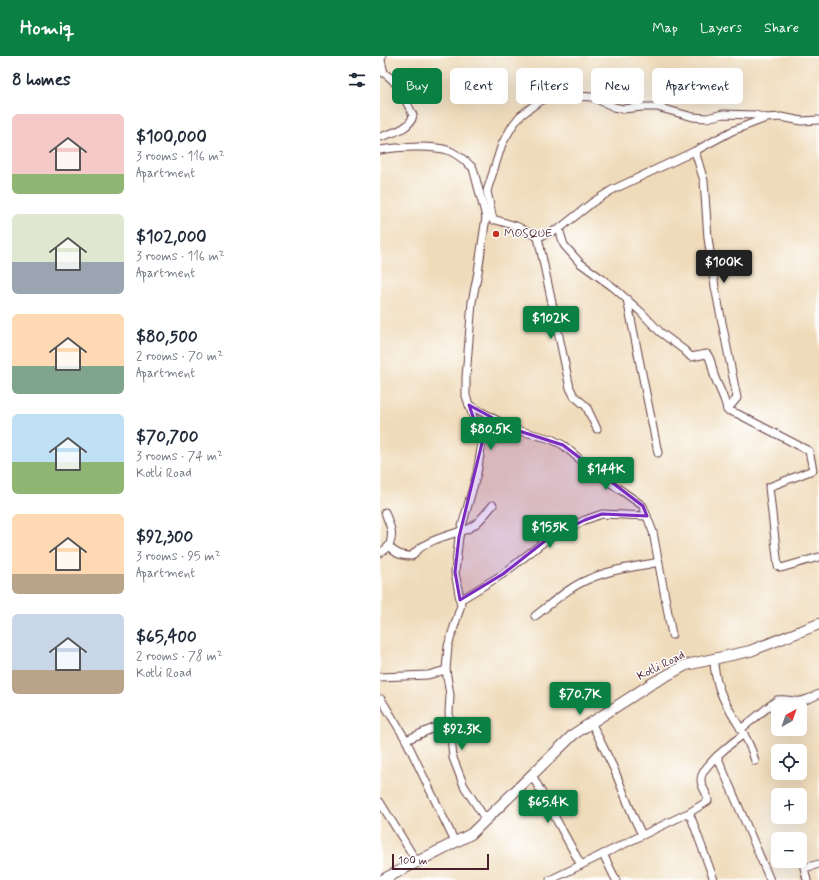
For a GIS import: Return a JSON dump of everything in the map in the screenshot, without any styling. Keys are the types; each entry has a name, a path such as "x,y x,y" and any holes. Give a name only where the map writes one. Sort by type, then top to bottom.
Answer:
{"main road":[{"name":"Kotli Road","path":"382,880 471,834 574,734 651,684 686,665 750,651 819,624"}],"street":[{"path":"380,137 404,127 412,120 413,115 396,84 382,72 382,56"},
{"path":"486,820 468,794 453,758 450,721 450,695 446,670 448,646 461,605 456,585 455,572 461,531 477,472 482,443 466,396 466,377 472,302 489,218 487,191 502,144 520,116 537,103 547,98 560,95 592,97 614,107 623,109 642,107 657,108 693,117 707,118 724,114 755,115 766,118"},
{"path":"538,238 559,229 593,202 612,190 695,151 732,131 766,118 781,117 802,121 819,120"},
{"path":"380,150 430,148 449,151 467,162 473,168 489,218"},
{"path":"695,151 704,181 708,238 715,287 737,392 737,398 727,410"},
{"path":"489,218 516,226 538,238 572,393 586,406 597,429"},
{"path":"559,229 564,245 580,263 627,298 660,332 691,357 707,354 710,357 714,375 725,399 727,410"},
{"path":"627,298 658,453"},
{"path":"469,405 513,429 551,439 563,445 591,468 643,506 653,532 672,635"},
{"path":"727,410 738,414 809,451 816,469 769,487 778,566 781,568 819,557"},
{"path":"388,546 393,552 400,555 412,556 417,549 424,547 428,542 466,530 473,526 493,505"},
{"path":"380,553 388,546 392,539 392,533 385,512"},
{"path":"460,600 503,574 550,537 585,520 602,514 647,516"},
{"path":"535,616 576,585 588,579 609,572 659,562"},
{"path":"714,659 714,673 723,698 743,731 755,761"},
{"path":"380,677 386,678 428,675 446,670"},
{"path":"550,880 688,814 708,801 700,778 717,756 777,700 784,699 801,701 807,700 819,694"},
{"path":"381,699 406,740 455,842"},
{"path":"406,740 450,721"},
{"path":"591,722 614,769 642,835"},
{"path":"717,756 770,880"},
{"path":"532,775 581,865"},
{"path":"380,802 418,862"},
{"path":"688,814 691,817 714,880"},
{"path":"603,854 616,880"},
{"path":"807,880 804,868 819,864"}],"highlighted area":[{"path":"469,405 513,429 563,445 643,506 647,516 602,514 585,520 550,537 503,574 460,600 455,572 459,537 482,443"}],"place":[{"name":"MOSQUE","path":"496,234"}]}
